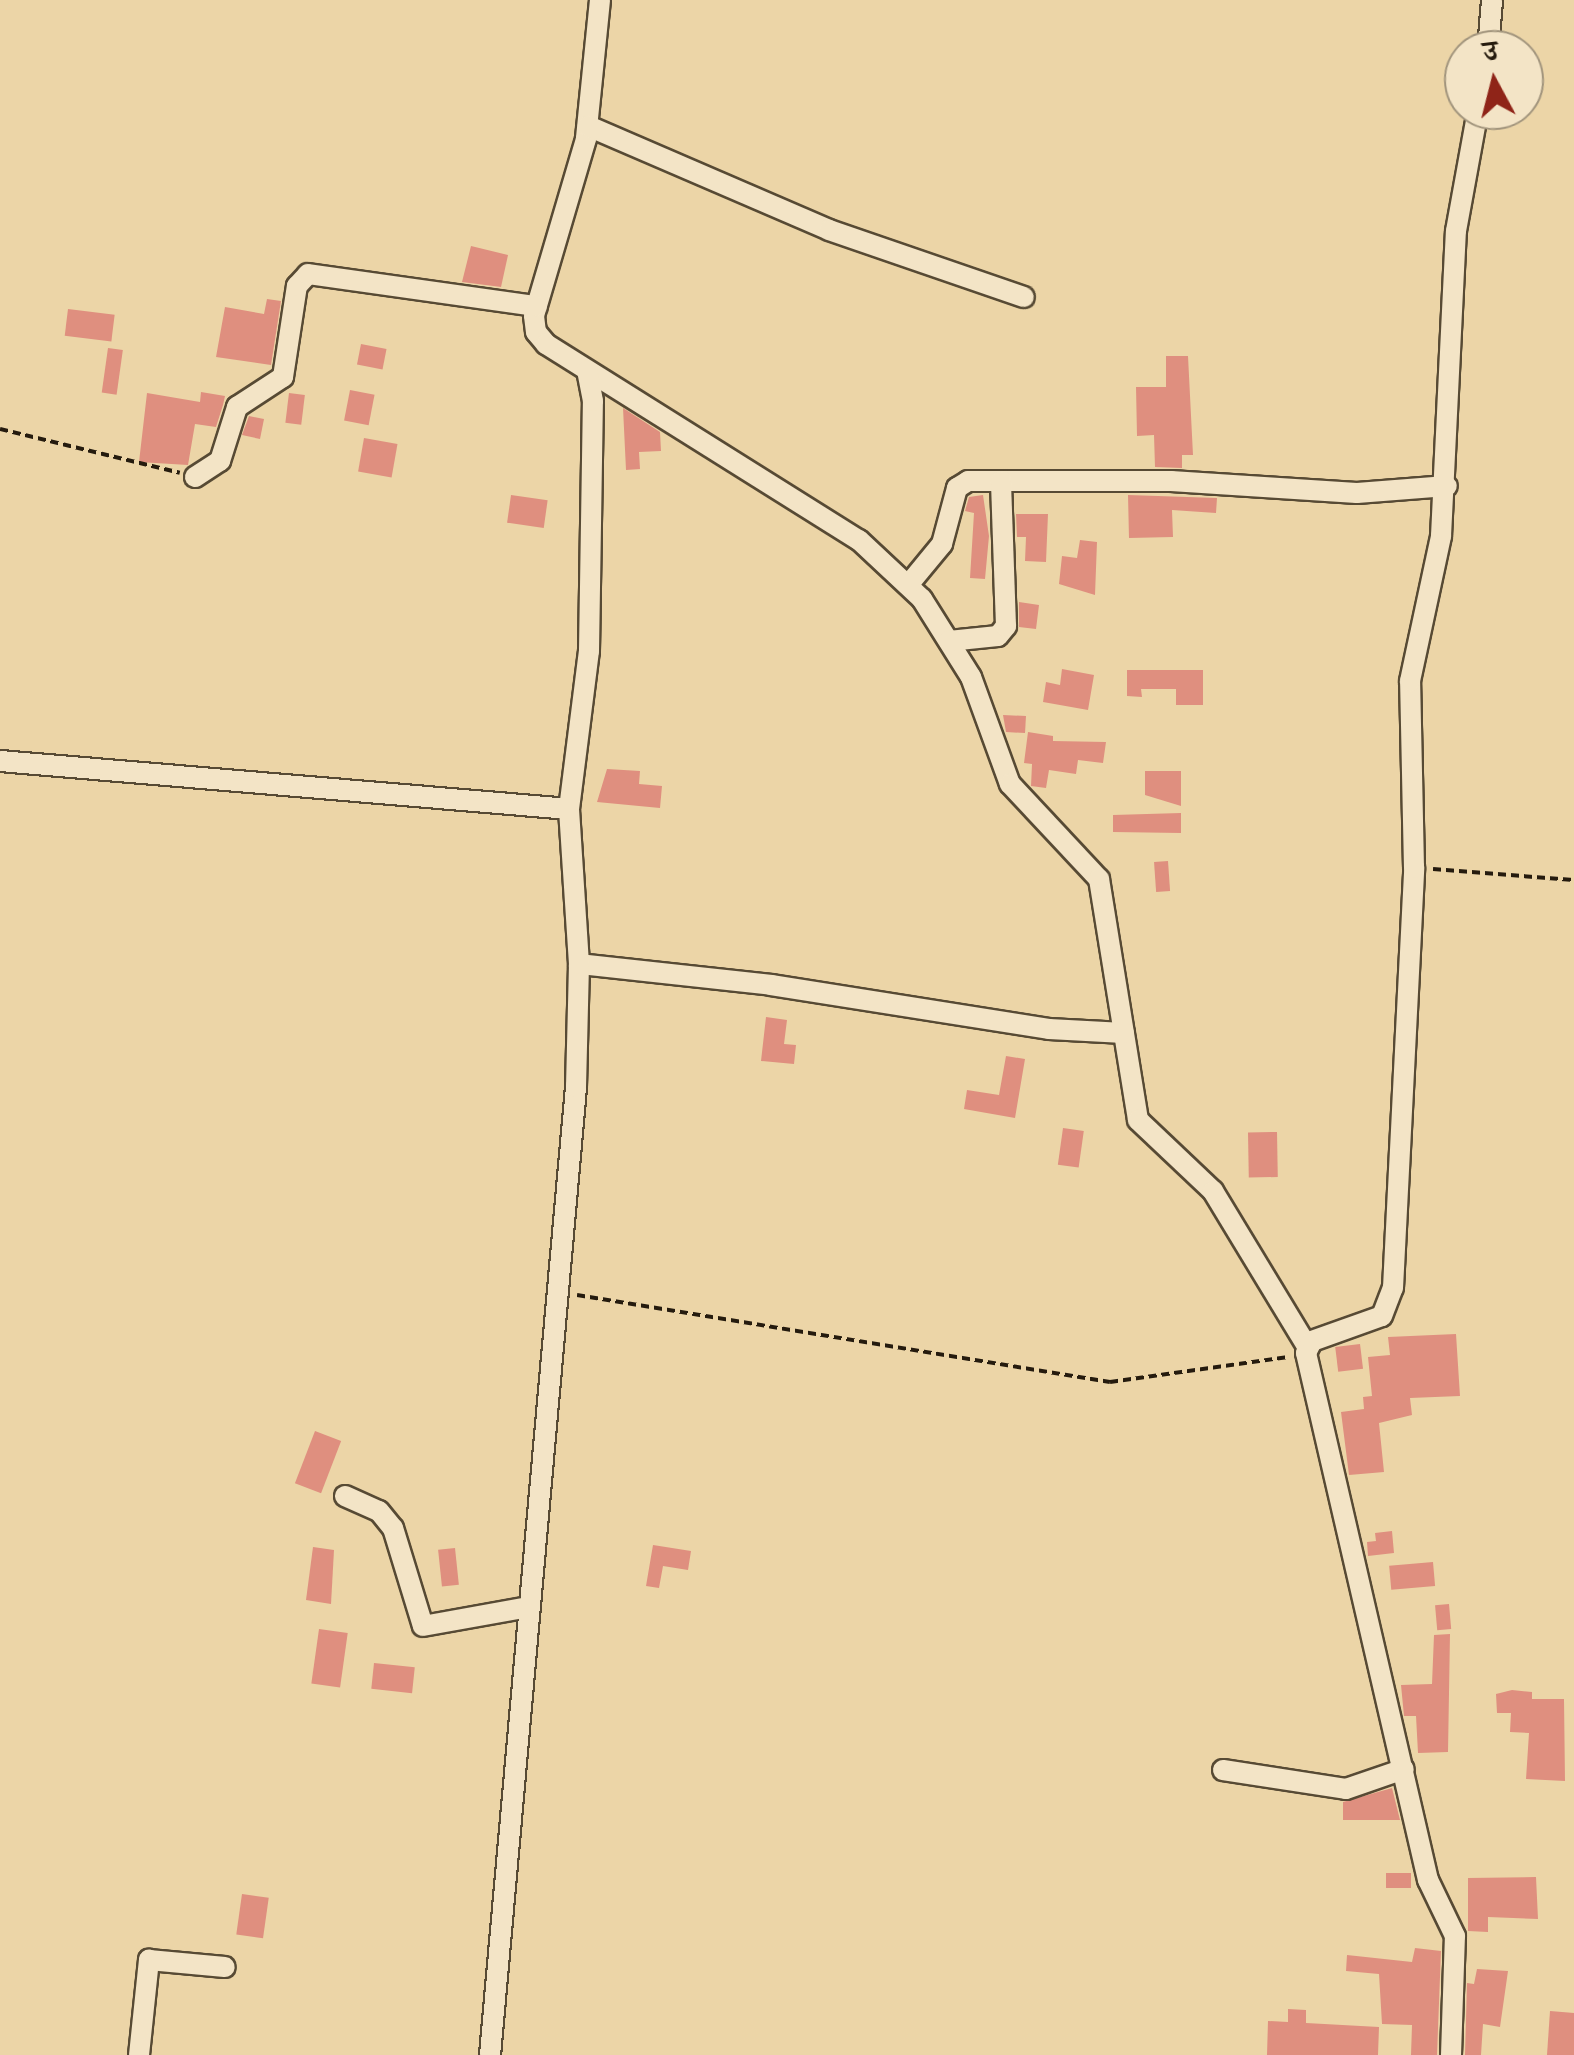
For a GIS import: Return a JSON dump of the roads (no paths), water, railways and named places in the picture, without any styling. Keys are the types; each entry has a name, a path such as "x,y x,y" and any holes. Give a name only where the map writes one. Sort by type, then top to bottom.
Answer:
{"street":[{"path":"600,0 588,126 537,306 540,339 774,483 874,552 909,584 950,641 970,677 1010,784 1095,870 1142,1130 1213,1191 1306,1350 1428,1880 1454,1936 1451,2055"},
{"path":"1490,30 1492,0"},
{"path":"588,126 855,240 1024,297"},
{"path":"1306,1350 1372,1322 1391,1299 1414,868 1411,667 1447,486 1456,231 1474,130"},
{"path":"195,477 220,461 236,407 283,377 297,286 308,274 537,306"},
{"path":"490,2055 562,1293 580,964 569,809 590,651 593,401 587,371"},
{"path":"950,641 998,636 1006,626 1002,481"},
{"path":"909,584 942,544 961,483 1171,481 1357,493 1447,486"},
{"path":"0,761 569,809"},
{"path":"580,964 771,984 1049,1029 1124,1033"},
{"path":"345,1496 380,1511 394,1528 423,1626 529,1614"},
{"path":"1224,1770 1346,1789 1404,1769"},
{"path":"139,2055 149,1960 163,1956 225,1967"}]}
